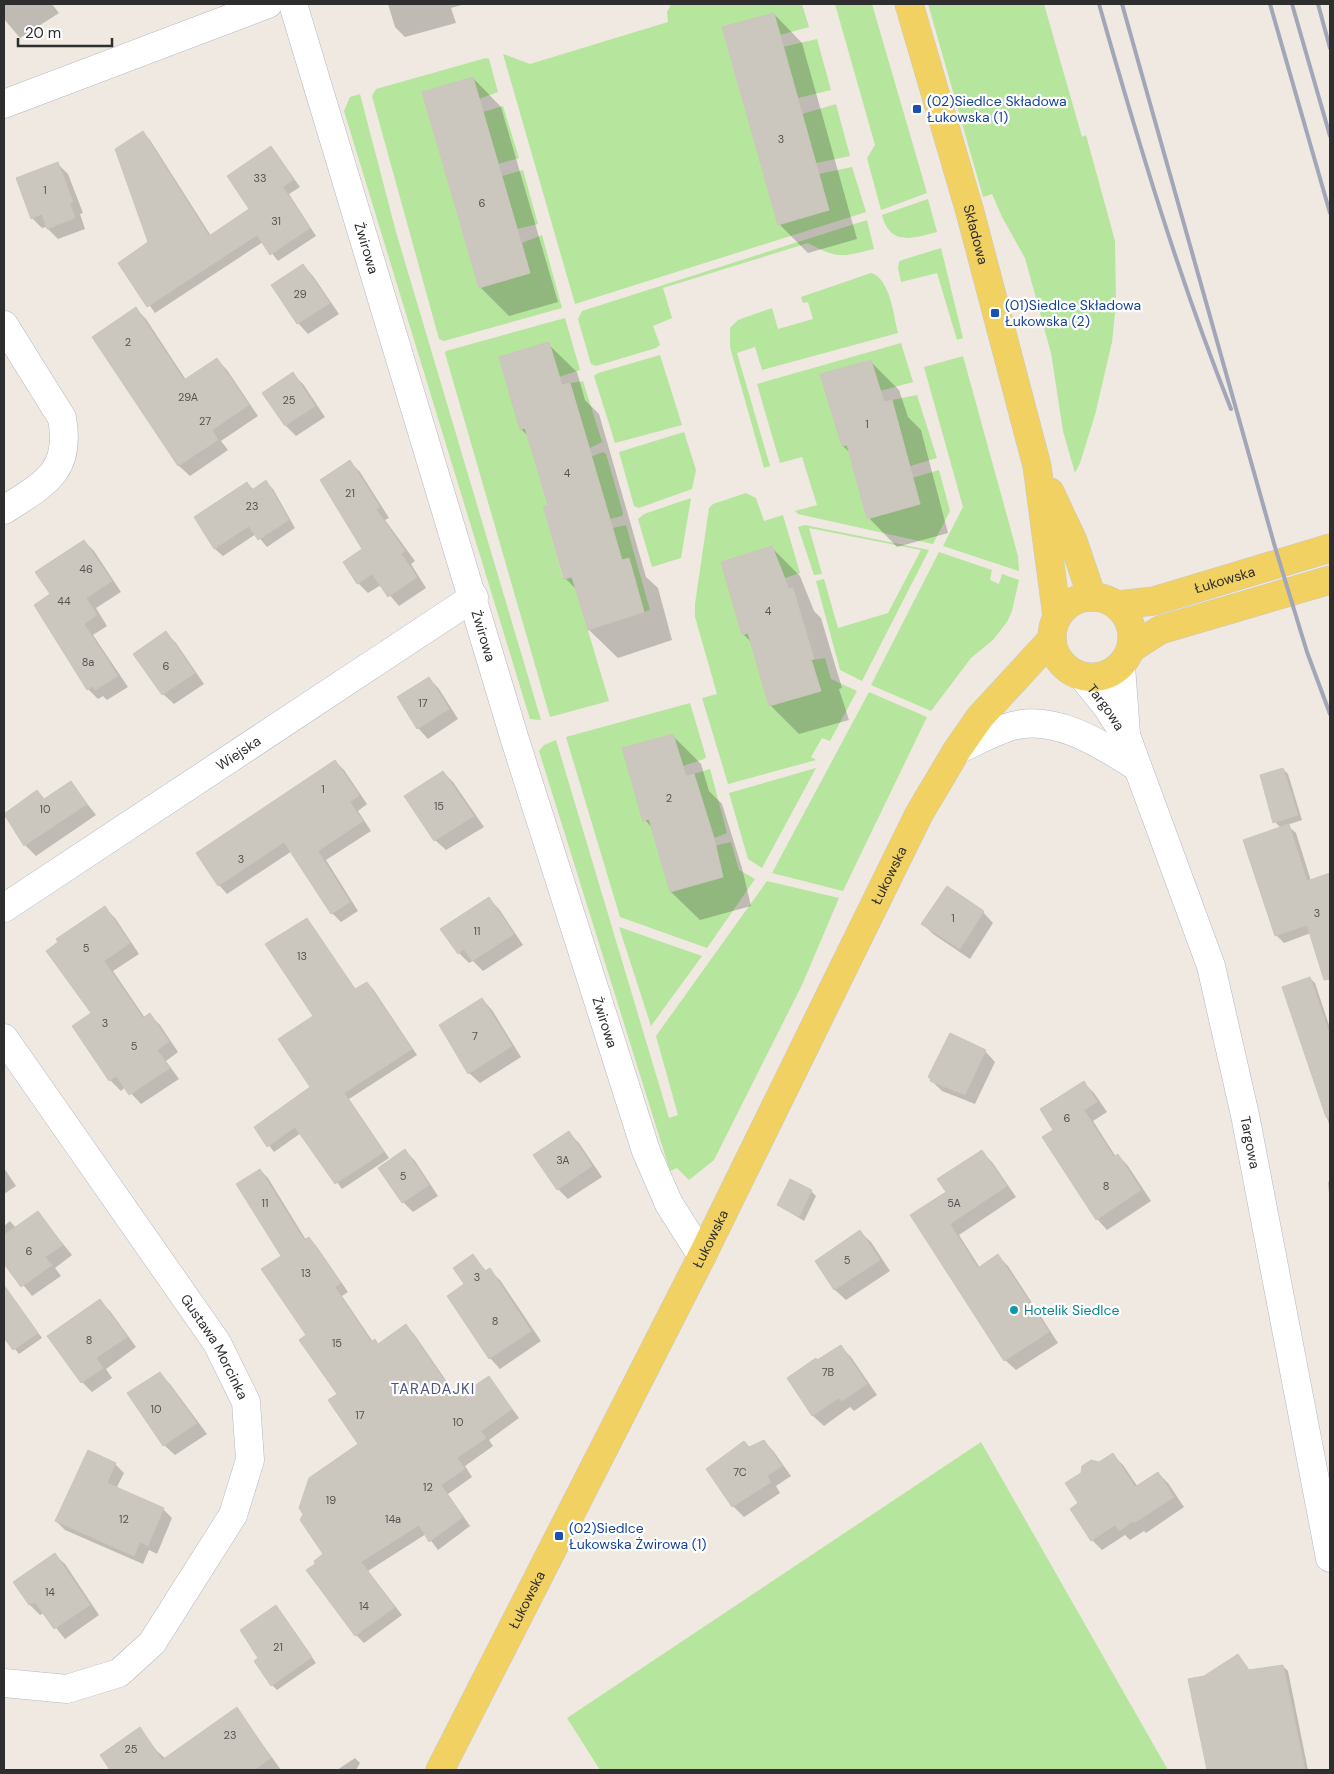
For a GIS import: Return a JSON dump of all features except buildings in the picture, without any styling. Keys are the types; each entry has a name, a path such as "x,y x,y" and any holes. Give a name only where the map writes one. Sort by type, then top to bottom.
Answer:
{"main road":[{"name":"Składowa","path":"909,4 970,212 1038,466 1054,628"},
{"name":"Składowa","path":"1038,466 1073,541 1105,601"},
{"name":"Łukowska","path":"1105,601 1154,601 1330,548"},
{"name":"Łukowska","path":"1126,657 1169,627 1330,580"},
{"path":"1105,601 1126,613 1131,624 1133,636 1126,657 1110,674 1097,678 1074,672 1056,654 1054,628 1072,602 1105,601"},
{"name":"Łukowska","path":"440,1770 702,1256 920,814 957,750 986,711 1054,628"},
{"name":"Łukowska","path":"986,711 1034,680 1074,672"}],"street":[{"path":"4,104 268,4"},
{"name":"Żwirowa","path":"293,4 474,597 515,740 646,1151 669,1204 702,1256"},
{"path":"4,325 62,418 65,436 64,456 53,476 4,510"},
{"name":"Wiejska","path":"4,908 474,597"},
{"name":"Targowa","path":"1126,657 1126,738"},
{"name":"Targowa","path":"1074,672 1107,707 1126,738 1211,966 1245,1115 1330,1558"},
{"path":"957,750 1007,727 1023,724 1042,725 1088,738 1137,767"},
{"name":"Gustawa Morcinka","path":"4,1038 217,1343 246,1402 250,1460 233,1515 152,1643 146,1649 119,1673 67,1689 4,1683"}],"green space":[{"path":"671,4 802,4 809,27 780,35 774,13 722,28 778,224 829,210 819,174 852,167 866,212 575,304 503,54 530,64 668,22 667,12"},
{"path":"835,4 872,4 927,193 881,210 867,158 875,145"},
{"path":"928,4 1044,4 1082,137 1086,135 1115,241 1116,303 1112,342 1095,415 1075,473 1063,431 1051,353 1025,258 1002,217 992,194 983,197"},
{"path":"817,39 831,90 798,98 783,47"},
{"path":"486,58 489,59 498,92 479,99 473,77 422,92 479,288 530,273 522,243 542,235 562,308 444,341 439,339 372,96 376,89"},
{"path":"360,94 396,232 541,720 530,719 344,111 350,97"},
{"path":"836,104 850,156 816,163 802,114"},
{"path":"503,106 519,158 498,164 483,112"},
{"path":"523,170 538,224 517,229 502,176"},
{"path":"928,199 937,232 904,238 891,232 882,215"},
{"path":"867,220 874,249 840,255 826,252 808,243 663,288 672,318 653,326 660,345 656,348 596,366 591,364 578,319 582,311"},
{"path":"941,248 963,338 957,340 937,273 901,282 898,268 899,262 902,260"},
{"path":"871,273 883,282 887,290 898,333 762,370 755,347 737,353 770,466 764,468 730,347 730,328 738,320 772,308 778,329 813,319 808,302 803,303 801,297"},
{"path":"565,318 580,370 559,377 499,357 520,429 525,428 548,505 543,507 563,578 572,577 609,701 550,717 445,353 446,351"},
{"path":"901,343 913,382 880,391 870,360 821,374 842,446 847,445 867,519 919,504 912,478 939,470 950,511 933,544 798,514 795,511 817,505 802,457 780,463 757,384"},
{"path":"660,355 682,425 615,443 594,376 598,373"},
{"path":"963,356 1018,556 1019,571 943,546 963,507 924,367"},
{"path":"583,381 602,442 590,448 570,383"},
{"path":"917,395 937,458 910,466 892,400"},
{"path":"684,432 696,470 692,489 639,508 634,506 619,452"},
{"path":"603,452 606,454 623,513 622,516 610,519 590,457"},
{"path":"746,493 756,498 764,521 783,515 800,573 785,578 772,546 721,562 742,634 748,633 769,706 821,691 812,660 825,658 831,679 857,691 830,741 822,738 811,757 816,760 728,784 702,698 717,694 695,617 695,604 709,508 713,504"},
{"path":"691,498 681,558 652,567 638,519 644,514"},
{"path":"626,525 650,610 644,612 629,558 614,562 604,530"},
{"path":"805,525 929,550 862,681 840,670 816,581 824,579 838,628 888,613 921,550 809,528 822,574 814,575 798,527"},
{"path":"939,552 992,570 990,580 999,584 1002,574 1019,580 1012,611 1007,622 993,640 971,658 931,711 871,685"},
{"path":"869,692 927,717 843,891 772,873"},
{"path":"690,703 706,757 704,759 683,766 672,734 622,748 644,821 649,819 670,892 722,877 714,846 731,842 739,870 755,879 707,948 620,917 566,737"},
{"path":"556,740 669,1118 678,1115 656,1036 767,881 839,898 802,985 714,1160 689,1180 677,1168 670,1171 539,751 544,745"},
{"path":"816,768 762,868 748,859 729,793"},
{"path":"710,769 727,833 714,838 694,774"},
{"path":"619,927 702,956 651,1026"},
{"path":"981,1442 1168,1770 600,1770 567,1718"}],"railway":[{"path":"1099,4 1176,259 1231,409"},
{"path":"1122,4 1275,547 1307,652 1330,714"},
{"path":"1270,4 1330,213"},
{"path":"1292,4 1330,136"},
{"path":"1318,4 1330,48"}],"place":[{"name":"(02)Siedlce Składowa Łukowska (1)","path":"917,109"},
{"name":"(01)Siedlce Składowa Łukowska (2)","path":"995,313"},
{"name":"Hotelik Siedlce","path":"1014,1310"},
{"name":"(02)Siedlce Łukowska Żwirowa (1)","path":"559,1536"}],"district":[{"name":"TARADAJKI","path":"433,1389"}]}
